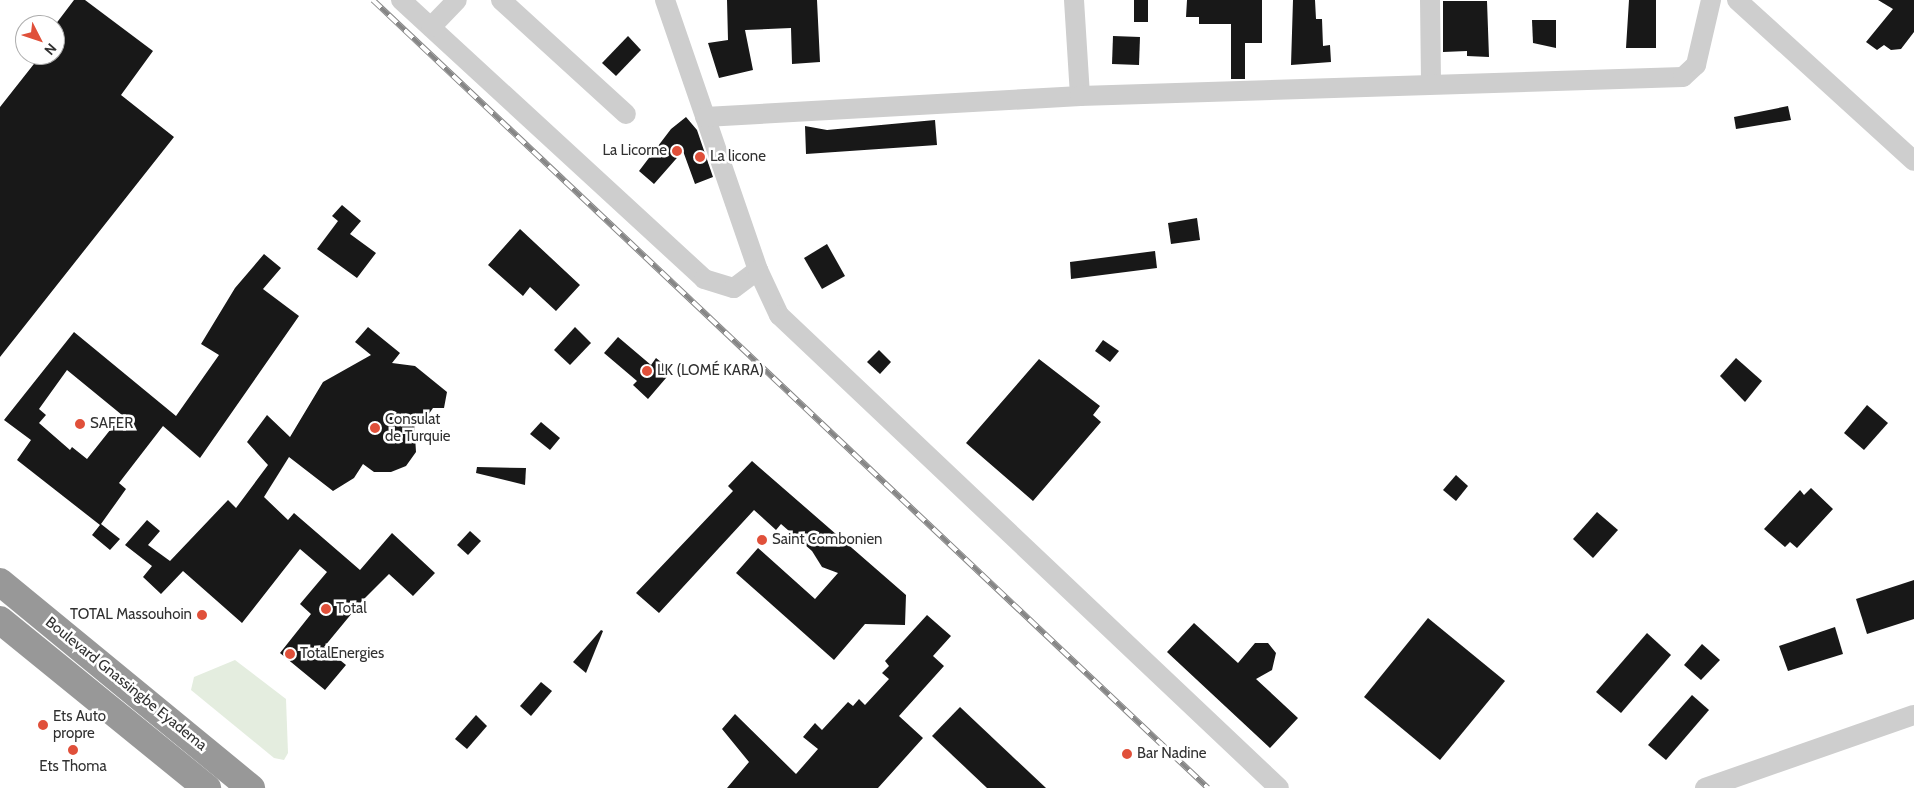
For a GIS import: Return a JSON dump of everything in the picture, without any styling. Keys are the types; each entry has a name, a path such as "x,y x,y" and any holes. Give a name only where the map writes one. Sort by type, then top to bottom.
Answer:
{"highway":[{"name":"Boulevard Gnassingbe Eyadema","path":"0,582 251,788"},
{"name":"Boulevard Gnassingbe Eyadema","path":"0,620 207,788"}],"street":[{"path":"401,0 704,279 734,288 758,270"},
{"path":"431,27 457,0"},
{"path":"501,0 626,114"},
{"path":"665,0 758,270 779,316 1279,788"},
{"path":"1074,0 1080,96"},
{"path":"1430,0 1431,82"},
{"path":"705,118 1080,96 1431,82 1683,77 1696,65 1711,0"},
{"path":"1737,0 1914,161"},
{"path":"1705,788 1914,715"}],"shaded area":[{"path":"235,660 286,699 288,753 284,760 274,758 191,690 194,677"}],"building":[{"path":"74,0 85,0 153,51 121,95 174,137 0,357 0,107 33,65 65,65 65,15 63,15"},
{"path":"727,0 817,0 820,62 792,64 791,28 745,30 753,70 719,78 708,43 728,40"},
{"path":"1134,0 1148,0 1148,22 1134,22"},
{"path":"1187,0 1262,0 1262,43 1245,43 1245,79 1231,79 1231,24 1199,24 1199,17 1186,17"},
{"path":"1293,0 1315,0 1316,19 1322,19 1323,46 1330,45 1331,62 1291,65"},
{"path":"1629,0 1656,0 1656,48 1626,48"},
{"path":"1878,0 1914,0 1914,32 1901,49 1891,50 1884,45 1877,50 1866,42 1893,9"},
{"path":"1443,1 1487,1 1489,57 1467,56 1467,51 1443,52"},
{"path":"1532,20 1556,20 1556,48 1533,43"},
{"path":"628,36 641,50 616,76 602,63"},
{"path":"1113,36 1140,37 1139,65 1112,64"},
{"path":"1788,106 1791,120 1736,129 1734,117"},
{"path":"686,117 697,130 713,177 695,184 683,151 654,184 639,171 671,129"},
{"path":"935,120 937,145 806,154 805,126 827,130"},
{"path":"342,205 361,221 350,234 376,253 357,278 317,249 338,221 332,216"},
{"path":"1197,218 1200,240 1171,244 1168,223"},
{"path":"520,229 580,285 556,311 530,287 523,296 488,265"},
{"path":"827,244 845,276 822,289 804,258"},
{"path":"1155,251 1157,268 1071,279 1070,262"},
{"path":"264,254 281,268 263,289 299,316 200,458 163,426 119,483 126,489 101,524 120,539 110,550 92,535 100,525 17,460 31,440 4,420 74,332 176,416 219,355 201,344 235,288","holes":["67,370 122,415 87,459 72,447 70,450 39,423 46,415 39,409"]},
{"path":"368,327 400,353 392,363 415,366 447,392 444,408 433,408 426,418 414,420 416,452 406,466 391,472 374,472 363,464 354,478 333,491 289,457 264,497 288,520 294,513 360,570 392,533 435,573 413,596 389,574 362,601 324,647 346,665 325,690 280,653 311,614 300,604 327,572 300,549 242,623 183,571 161,594 143,577 152,566 125,545 147,520 160,531 148,545 170,561 228,500 236,508 268,465 247,442 267,415 290,437 323,382 371,355 355,342"},
{"path":"575,327 591,343 570,365 554,350"},
{"path":"618,337 651,365 656,358 672,371 648,399 633,385 637,381 604,353"},
{"path":"1103,340 1119,351 1110,362 1095,351"},
{"path":"879,350 891,362 880,374 867,362"},
{"path":"1736,358 1762,381 1745,402 1720,376"},
{"path":"1039,359 1100,406 1093,415 1101,422 1033,501 966,443"},
{"path":"1867,405 1888,423 1864,450 1844,433"},
{"path":"541,422 560,438 550,450 530,434"},
{"path":"752,461 906,595 905,625 865,624 834,660 736,573 758,548 815,599 838,573 822,567 812,551 781,524 776,530 754,510 659,613 636,593 733,491 728,486"},
{"path":"477,467 526,468 525,485 476,473"},
{"path":"1456,475 1468,486 1456,501 1443,490"},
{"path":"1811,488 1833,509 1797,548 1790,542 1785,547 1764,529 1800,490 1804,495"},
{"path":"1597,512 1618,530 1593,558 1573,539"},
{"path":"470,531 481,541 468,555 457,545"},
{"path":"1914,580 1914,619 1867,634 1856,599"},
{"path":"927,615 951,636 933,656 944,666 899,716 923,738 878,788 727,788 749,762 722,729 735,714 796,774 818,749 803,737 815,723 822,730 848,702 853,706 859,699 865,705 889,679 882,673 889,666 885,661"},
{"path":"1428,618 1505,681 1440,760 1364,697"},
{"path":"1194,623 1238,663 1255,643 1268,643 1276,653 1272,670 1256,679 1298,718 1270,748 1167,652"},
{"path":"1835,627 1843,654 1788,671 1779,646"},
{"path":"601,630 603,631 586,673 573,662"},
{"path":"1647,633 1671,655 1621,713 1596,692"},
{"path":"1702,644 1720,660 1701,680 1684,665"},
{"path":"541,682 552,691 531,716 520,706"},
{"path":"1692,695 1709,710 1666,760 1648,745"},
{"path":"960,707 1046,788 987,788 932,736"},
{"path":"476,715 487,726 467,749 455,739"}],"railway":[{"path":"373,0 1208,788"}],"place":[{"name":"La Licorne","path":"677,151"},
{"name":"La licone","path":"700,157"},
{"name":"LK (LOMÉ KARA)","path":"647,371"},
{"name":"SAFER","path":"80,424"},
{"name":"Consulat de Turquie","path":"375,428"},
{"name":"Saint Combonien","path":"762,540"},
{"name":"Total","path":"326,609"},
{"name":"TOTAL Massouhoin","path":"202,615"},
{"name":"TotalEnergies","path":"290,654"},
{"name":"Ets Auto propre","path":"43,725"},
{"name":"Ets Thoma","path":"73,750"},
{"name":"Bar Nadine","path":"1127,754"}]}
